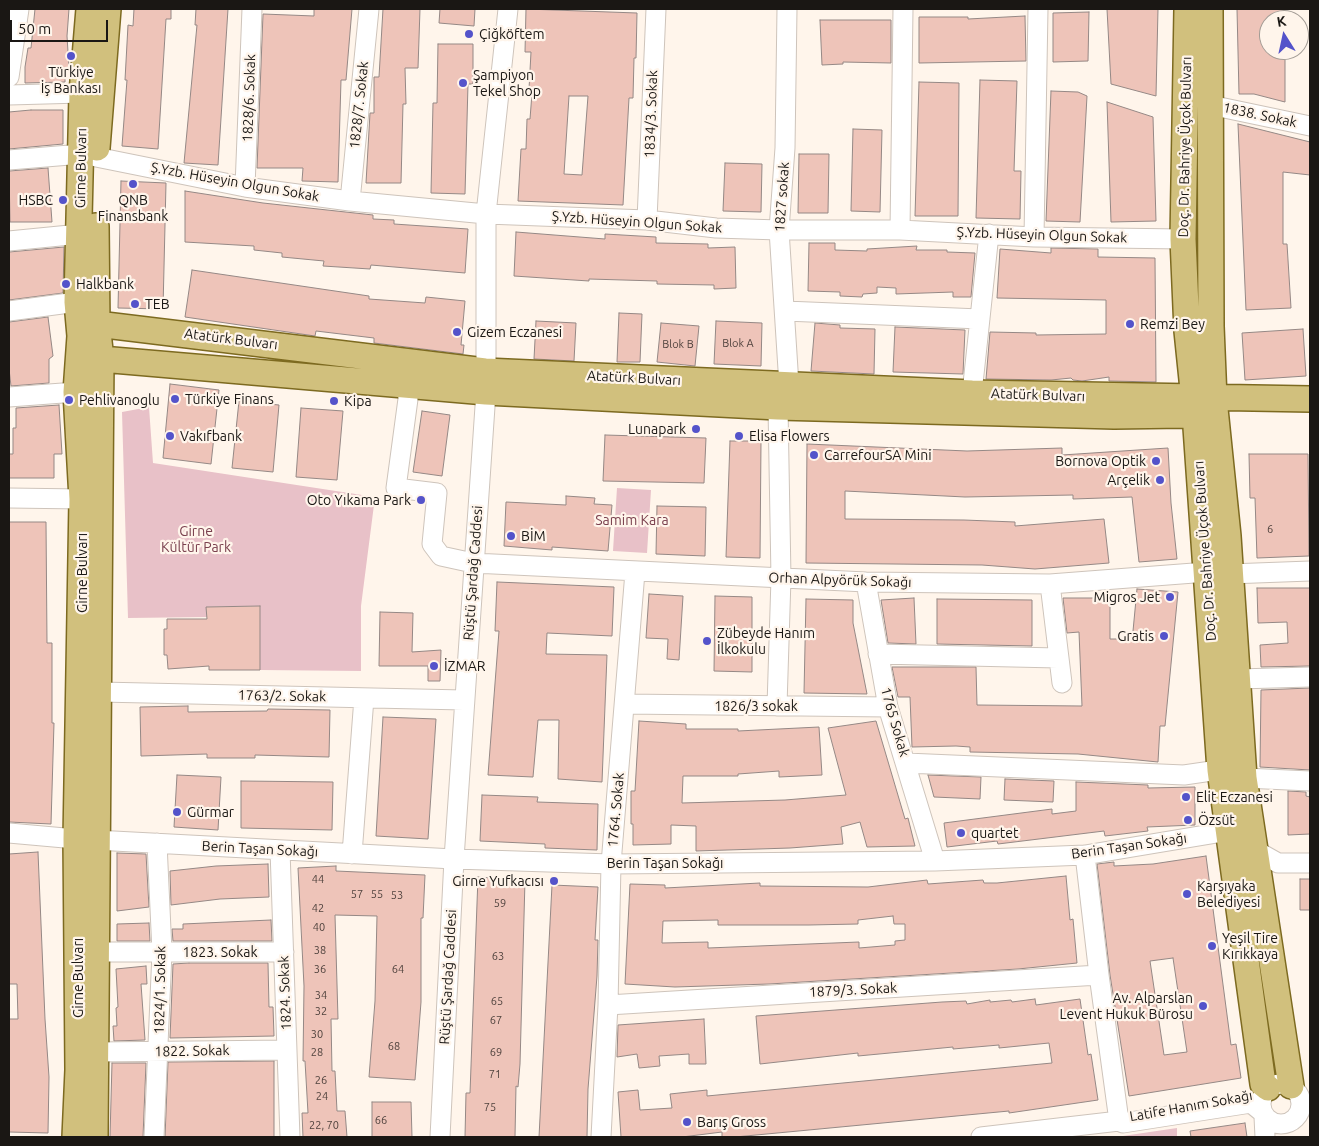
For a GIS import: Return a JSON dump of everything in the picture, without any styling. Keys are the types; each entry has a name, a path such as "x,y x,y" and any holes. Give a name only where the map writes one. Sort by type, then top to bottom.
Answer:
{"main road":[{"name":"Girne Bulvarı","path":"89,9 82,94 89,156 88,330 76,392 82,499 87,839 97,952 96,1137"},
{"name":"Girne Bulvarı","path":"88,330 77,302 80,234 108,9"},
{"name":"Doç. Dr. Bahriye Üçok Bulvarı","path":"1188,9 1183,239 1187,331 1205,407"},
{"name":"Doç. Dr. Bahriye Üçok Bulvarı","path":"1210,9 1211,326 1205,407 1218,573 1220,770 1263,1084 1279,1098"},
{"name":"Atatürk Bulvarı","path":"88,330 486,381 778,408 1114,416 1205,407"},
{"path":"88,330 101,359"},
{"name":"Girne Bulvarı","path":"75,1137 87,839 100,692 101,359"},
{"name":"Atatürk Bulvarı","path":"101,359 407,385 486,381 789,385 972,393 1205,407"},
{"path":"1205,407 1310,399"},
{"path":"1205,407 1310,414"},
{"name":"Doç. Dr. Bahriye Üçok Bulvarı","path":"1218,573 1238,679 1244,769 1279,1098"}],"street":[{"path":"9,77 19,9"},
{"name":"1828/6. Sokak","path":"245,187 252,9"},
{"name":"1828/7. Sokak","path":"350,201 369,9"},
{"name":"Rüştü Şardağ Caddesi","path":"440,1137 454,859 486,381 486,214 508,9"},
{"name":"1834/3. Sokak","path":"647,220 656,9"},
{"name":"1827 sokak","path":"787,9 785,148 779,230 789,385"},
{"path":"900,230 903,9"},
{"path":"1034,236 1038,9"},
{"path":"9,95 82,94"},
{"name":"1838. Sokak","path":"1210,105 1310,126"},
{"name":"Ş.Yzb. Hüseyin Olgun Sokak","path":"9,160 89,156 245,187 350,201 486,214 647,220 716,228 900,230 1034,236 1183,239"},
{"path":"9,241 80,234"},
{"path":"972,393 989,234"},
{"path":"9,311 77,302"},
{"path":"785,311 980,319"},
{"name":"Orhan Alpyörük Sokağı","path":"407,385 408,399 396,488 437,493 432,544 441,556 473,563 866,582 1050,584 1218,573 1310,571"},
{"path":"9,397 76,392"},
{"path":"777,706 781,578 778,408"},
{"path":"9,498 82,499"},
{"name":"1764. Sokak","path":"601,1137 608,1005 611,864 635,572"},
{"name":"1765 Sokak","path":"866,582 888,707 935,861"},
{"path":"1050,584 1062,683"},
{"path":"878,654 1058,658"},
{"path":"1238,679 1310,677"},
{"name":"1763/2. Sokak","path":"100,692 464,700"},
{"path":"352,854 364,698"},
{"name":"1826/3 sokak","path":"625,704 888,707"},
{"path":"906,763 1184,775 1236,767 1310,781"},
{"path":"1229,831 1253,849 1278,863 1310,863"},
{"name":"Berin Taşan Sokağı","path":"9,833 352,854 611,864 935,861 1086,855 1229,831"},
{"name":"1824/1. Sokak","path":"154,1137 162,952 157,843"},
{"name":"1824. Sokak","path":"280,850 290,1137"},
{"path":"1086,855 1099,975 1120,1121"},
{"name":"1823. Sokak","path":"97,952 284,952"},
{"name":"1879/3. Sokak","path":"608,1005 1099,975"},
{"name":"1822. Sokak","path":"96,1052 287,1050"},
{"path":"1265,1137 1279,1098 1301,1103 1297,1121"},
{"name":"Latife Hanım Sokağı","path":"980,1137 1120,1121 1123,1123 1279,1098 1275,1124 1288,1124 1297,1121"}],"green space":[{"name":"Girne Kültür Park","path":"149,407 153,463 375,497 361,606 361,671 260,670 260,606 207,607 207,617 128,618 122,412"},
{"name":"Samim Kara","path":"617,488 651,490 647,553 613,551"},
{"path":"1177,1128 1177,1137 1116,1137"}],"building":[{"path":"35,9 69,9 67,36 69,68 65,68 65,82 25,83 25,67 28,48 31,48"},
{"path":"134,9 171,9 171,19 166,19 158,149 122,146 127,80 125,80 128,25 133,26"},
{"path":"196,9 228,9 218,165 184,163 197,25 195,25"},
{"path":"314,9 352,9 346,80 341,80 338,182 302,181 303,168 257,168 263,14 314,16"},
{"path":"383,9 420,9 418,68 405,68 406,104 403,104 401,183 366,183 370,113 374,113 374,77 379,77"},
{"path":"440,9 475,9 474,26 439,23"},
{"path":"526,9 637,13 636,58 634,58 633,98 629,98 623,205 518,201 521,149 526,149 527,119 530,119 532,93 532,89 529,89 531,52 525,52","holes":["569,96 588,96 582,175 564,174"]},
{"path":"1107,9 1158,9 1156,96 1111,84"},
{"path":"1237,9 1284,9 1259,10 1259,60 1285,60 1285,102 1254,94 1239,94"},
{"path":"1089,12 1088,61 1053,62 1053,13"},
{"path":"1025,16 1026,61 919,63 919,17 968,17 968,19"},
{"path":"820,20 891,20 891,63 843,62 843,64 822,65"},
{"path":"438,44 473,44 473,84 468,84 465,194 431,193 433,103 437,103"},
{"path":"980,80 1017,81 1014,171 1021,171 1020,219 976,218"},
{"path":"919,82 959,83 958,216 915,216"},
{"path":"1051,91 1078,92 1087,96 1080,222 1046,221"},
{"path":"1107,102 1153,117 1156,221 1111,222"},
{"path":"63,110 63,144 9,149 9,112"},
{"path":"1238,124 1310,142 1310,175 1283,172 1283,244 1287,244 1291,308 1246,310"},
{"path":"853,129 882,130 880,212 851,211"},
{"path":"799,154 829,154 828,213 798,213"},
{"path":"725,163 762,164 761,212 723,211"},
{"path":"48,168 52,222 10,222 9,171"},
{"path":"121,181 166,183 163,309 118,308"},
{"path":"185,191 263,203 373,215 373,219 394,220 394,224 468,229 465,273 371,265 370,269 323,266 324,261 282,257 282,253 254,250 254,246 185,242"},
{"path":"516,232 605,239 605,234 656,237 656,243 708,244 708,248 735,247 736,288 714,289 714,285 657,284 657,281 589,279 589,281 514,276"},
{"path":"809,243 835,243 835,250 867,251 867,249 917,246 916,250 947,250 947,252 975,253 971,297 953,297 953,292 896,294 896,288 877,287 877,293 863,294 862,297 840,296 840,292 808,291"},
{"path":"64,247 63,293 9,300 9,252"},
{"path":"1051,248 1098,249 1098,257 1155,258 1156,382 1109,381 1109,377 1082,381 1071,378 1051,380 986,379 990,332 1036,333 1036,335 1106,334 1106,300 997,298 1000,249 1051,253"},
{"path":"192,270 369,296 369,299 425,303 426,297 465,301 461,345 464,345 463,354 374,343 374,338 316,331 315,336 185,317"},
{"path":"619,313 642,314 640,362 617,362"},
{"path":"48,317 53,356 49,359 49,383 11,386 9,322"},
{"path":"536,321 576,323 574,361 534,359"},
{"path":"716,321 762,323 761,366 714,364"},
{"path":"661,323 699,326 695,366 657,362"},
{"path":"815,323 840,325 840,328 875,329 874,374 811,371"},
{"path":"895,327 965,330 963,374 893,372"},
{"path":"1303,329 1306,376 1245,380 1242,333"},
{"path":"170,384 219,390 211,464 163,458"},
{"path":"239,401 279,405 273,472 232,468"},
{"path":"59,405 62,454 54,454 54,478 9,478 9,454 13,454 13,428 16,428 16,408"},
{"path":"301,408 343,411 337,480 296,477"},
{"path":"422,411 450,415 442,476 413,472"},
{"path":"605,435 706,438 704,483 603,481"},
{"path":"730,441 761,441 760,558 726,557"},
{"path":"807,444 967,451 1062,448 1062,455 1168,448 1177,559 1139,562 1132,497 1073,499 1073,495 965,497 845,491 845,519 1015,522 1015,526 1104,519 1109,563 1035,569 982,565 806,563"},
{"path":"1249,454 1308,454 1309,556 1257,558 1255,498 1250,498"},
{"path":"566,496 595,498 594,504 612,505 608,551 552,547 552,550 504,546 506,502 566,505"},
{"path":"657,506 706,507 705,556 656,554"},
{"path":"9,522 46,522 47,643 52,643 52,723 54,723 51,824 9,822"},
{"path":"497,582 614,587 612,636 547,633 546,654 607,655 602,782 558,779 559,720 538,720 533,777 488,775 499,631 495,631"},
{"path":"1257,588 1310,588 1310,666 1261,667 1260,645 1288,643 1287,622 1258,623"},
{"path":"1137,589 1178,592 1165,726 1160,726 1158,762 1078,754 970,752 970,747 956,746 912,747 910,697 898,697 892,667 976,667 977,705 1082,706 1079,632 1067,633 1063,598 1110,598 1110,639 1130,639 1133,631"},
{"path":"649,594 683,596 679,660 667,659 668,639 646,638"},
{"name":"Zübeyde Hanım İlkokulu","path":"715,596 752,597 752,672 714,671"},
{"path":"914,598 916,644 888,643 881,600"},
{"path":"806,599 853,600 853,623 867,694 804,693"},
{"path":"937,599 1032,600 1032,646 937,644"},
{"path":"260,606 260,670 209,670 209,666 168,669 167,655 164,655 164,629 167,629 167,619 207,619 206,607"},
{"path":"380,612 413,613 412,652 441,650 440,681 428,681 428,666 379,666"},
{"path":"1310,688 1310,770 1260,767 1261,690"},
{"path":"188,706 188,712 267,711 268,709 330,710 329,757 255,755 255,758 207,758 207,754 141,756 140,707"},
{"path":"383,717 436,719 428,839 376,836"},
{"path":"639,721 686,724 686,729 738,729 738,731 819,727 822,775 779,777 779,771 738,774 738,776 683,776 682,803 785,800 846,795 828,728 876,721 905,819 908,818 915,846 867,847 860,822 841,827 843,844 696,851 696,826 671,825 671,844 633,845 631,791 635,791"},
{"path":"177,775 221,777 218,830 174,827"},
{"path":"928,775 981,777 980,799 934,797"},
{"path":"1005,779 1054,781 1053,802 1004,800"},
{"path":"241,781 333,782 332,830 241,828"},
{"path":"1076,782 1148,785 1148,788 1195,787 1195,825 1147,827 1148,831 1105,836 1104,831 998,844 997,841 947,847 944,823 1052,809 1052,814 1076,811"},
{"path":"1288,791 1306,792 1306,796 1310,797 1310,834 1288,835"},
{"path":"482,795 538,797 537,802 598,804 597,850 545,848 545,844 480,841"},
{"path":"38,852 49,1077 48,1133 9,1132 9,1019 18,1019 17,984 9,984 9,854"},
{"path":"117,853 146,854 149,907 117,911"},
{"path":"1206,856 1231,1045 1236,1044 1241,1078 1129,1096 1110,975 1097,864 1114,862 1114,866 1153,864","holes":["1173,958 1187,1052 1164,1055 1150,961"]},
{"path":"268,864 269,897 220,899 171,905 170,871 216,866"},
{"path":"336,866 336,871 425,875 423,918 421,918 421,1002 415,1080 369,1077 375,1001 377,916 335,915 338,1019 331,1019 332,1071 335,1071 337,1111 345,1111 347,1137 303,1137 302,1113 308,1113 305,1061 303,1061 304,986 298,868"},
{"path":"1066,876 1070,920 1073,919 1077,963 1018,969 769,984 675,987 625,984 630,884 665,885 665,888 760,883 760,886 868,887 927,880 928,884 983,880 984,883","holes":["893,916 894,924 905,924 905,940 895,941 895,945 859,948 859,942 708,948 708,942 662,943 663,921 718,920 718,925 858,924 858,920"]},
{"path":"478,877 525,880 520,1064 518,1087 516,1086 515,1137 465,1137 466,1093 470,1093"},
{"path":"1300,879 1310,879 1310,910 1300,910"},
{"path":"552,885 598,887 595,940 598,940 597,976 588,1089 587,1137 539,1137"},
{"path":"271,920 272,941 173,941 172,929 183,929 183,924"},
{"path":"149,923 150,941 117,941 117,924"},
{"path":"268,963 269,1007 273,1007 274,1036 170,1038 173,964"},
{"path":"146,966 147,984 141,984 145,1040 114,1041 113,1026 117,1026 116,1008 118,1007 116,969"},
{"path":"1035,999 1036,1005 1080,999 1088,1055 1091,1054 1098,1100 1009,1113 1009,1111 735,1137 722,1137 722,1132 682,1137 621,1137 618,1092 638,1090 640,1110 672,1108 670,1094 707,1090 707,1096 1052,1063 1049,1043 999,1048 999,1045 953,1049 953,1047 858,1056 858,1053 760,1064 756,1016 942,1002 966,1001 967,1004 990,1000 990,1002 1011,1000 1012,1002"},
{"path":"704,1019 706,1064 689,1064 689,1054 659,1056 660,1066 639,1068 637,1054 617,1057 618,1025"},
{"path":"274,1061 274,1137 165,1137 168,1062"},
{"path":"112,1063 146,1063 143,1137 110,1137"},
{"path":"372,1102 411,1102 412,1137 372,1137"},
{"path":"1245,1123 1247,1137 1191,1137 1190,1131"}],"place":[{"name":"Çiğköftem","path":"469,34"},
{"name":"Türkiye İş Bankası","path":"71,56"},
{"name":"Şampiyon Tekel Shop","path":"463,83"},
{"name":"QNB Finansbank","path":"133,184"},
{"name":"HSBC","path":"63,200"},
{"name":"Halkbank","path":"66,284"},
{"name":"TEB","path":"135,304"},
{"name":"Remzi Bey","path":"1130,324"},
{"name":"Gizem Eczanesi","path":"457,332"},
{"name":"Türkiye Finans","path":"175,399"},
{"name":"Pehlivanoglu","path":"69,400"},
{"name":"Kipa","path":"334,401"},
{"name":"Lunapark","path":"696,429"},
{"name":"Vakıfbank","path":"170,436"},
{"name":"Elisa Flowers","path":"739,436"},
{"name":"CarrefourSA Mini","path":"814,455"},
{"name":"Bornova Optik","path":"1156,461"},
{"name":"Arçelik","path":"1160,480"},
{"name":"Oto Yıkama Park","path":"421,500"},
{"name":"BİM","path":"511,536"},
{"name":"Migros Jet","path":"1170,597"},
{"name":"Gratis","path":"1164,636"},
{"name":"Zübeyde Hanım İlkokulu","path":"707,641"},
{"name":"İZMAR","path":"434,666"},
{"name":"Elit Eczanesi","path":"1186,797"},
{"name":"Gürmar","path":"177,812"},
{"name":"Özsüt","path":"1188,820"},
{"name":"quartet","path":"961,833"},
{"name":"Girne Yufkacısı","path":"554,881"},
{"name":"Karşıyaka Belediyesi","path":"1187,894"},
{"name":"Yeşil Tire Kırıkkaya","path":"1212,946"},
{"name":"Av. Alparslan Levent Hukuk Bürosu","path":"1203,1006"},
{"name":"Barış Gross","path":"687,1122"}]}
